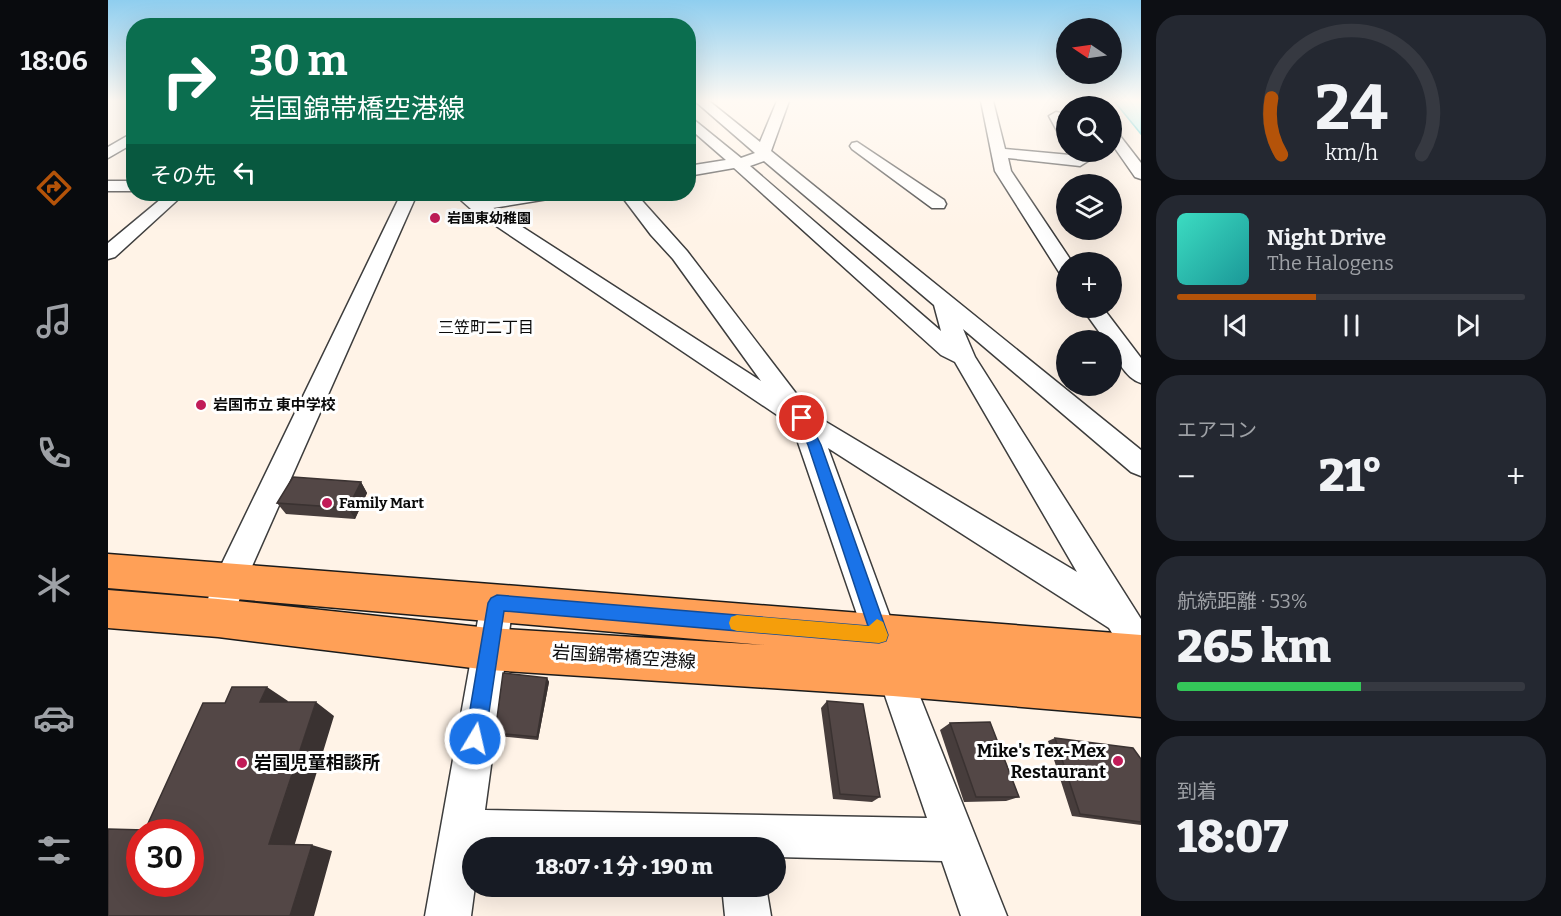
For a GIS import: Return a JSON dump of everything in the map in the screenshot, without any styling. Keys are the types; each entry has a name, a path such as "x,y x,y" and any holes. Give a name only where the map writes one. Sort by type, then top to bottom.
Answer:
{"main road":[{"name":"岩国錦帯橋空港線","path":"108,571 224,600 489,649 893,674 1141,695"},
{"name":"岩国錦帯橋空港線","path":"108,609 224,600 497,603 1141,656"}],"street":[{"path":"108,154 123,144"},
{"path":"716,144 949,350 964,357"},
{"path":"752,144 1141,465"},
{"path":"696,170 757,160 767,144"},
{"path":"995,144 1003,171 1056,253"},
{"path":"856,146 938,204"},
{"path":"1122,148 1141,174"},
{"path":"998,153 1056,159"},
{"path":"108,186 126,186"},
{"path":"108,234 148,201"},
{"path":"108,253 168,201"},
{"path":"224,600 406,201"},
{"path":"473,201 802,418 1120,617"},
{"path":"633,201 657,231 681,255 802,418 814,445 893,674 984,916"},
{"path":"945,303 952,332 964,357 1141,651"},
{"path":"1100,318 1141,375"},
{"path":"448,916 497,603"},
{"path":"461,830 623,837"},
{"path":"786,842 955,840"},
{"path":"745,897 748,916"}],"building":[{"path":"293,477 361,482 348,508 277,503"},
{"path":"503,673 547,678 537,737 495,733"},
{"path":"232,687 267,687 260,702 316,702 269,844 312,845 290,916 108,916 108,829 126,829 126,897 204,897 204,819 150,819 203,703 225,703"},
{"path":"827,701 863,704 880,797 840,794"},
{"path":"990,722 1019,797 976,797 950,723"},
{"path":"1055,738 1133,748 1141,759 1141,822 1080,814"}],"slow traffic":[{"path":"737,623 879,635 877,628"}],"place":[{"name":"岩国東幼稚園","path":"435,218"},
{"name":"岩国市立 東中学校","path":"201,405"},
{"name":"Family Mart","path":"327,503"},
{"name":"Mike's Tex-Mex Restaurant","path":"1118,761"},
{"name":"岩国児童相談所","path":"242,763"}],"district":[{"name":"三笠町二丁目","path":"486,327"}],"route":[{"path":"475,739 497,603 879,635 814,445 802,418"}]}
